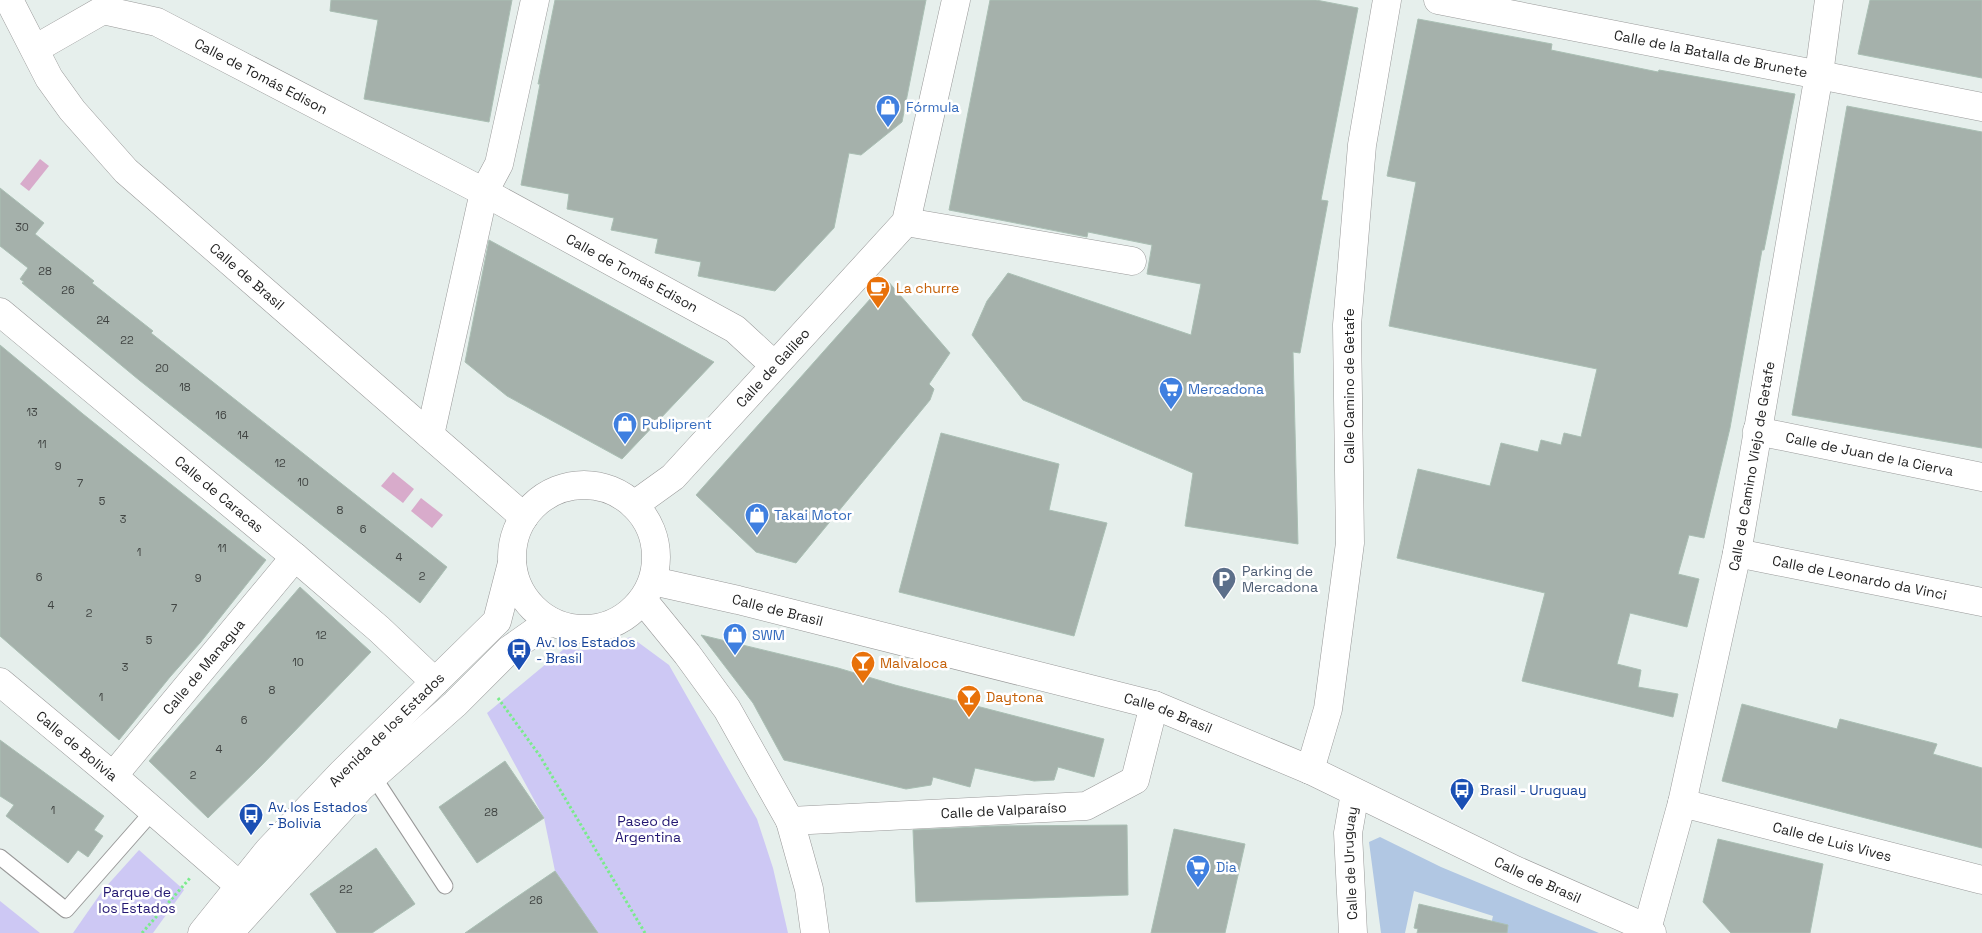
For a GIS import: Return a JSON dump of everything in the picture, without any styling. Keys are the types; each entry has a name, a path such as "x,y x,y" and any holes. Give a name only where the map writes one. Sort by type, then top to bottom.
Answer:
{"street":[{"name":"Calle de Brasil","path":"9,0 50,78 72,110 126,171 524,518"},
{"path":"430,435 484,192 499,164 535,0"},
{"path":"956,0 906,222 1132,262"},
{"name":"Calle Camino de Getafe","path":"1310,770 1328,709 1350,542 1347,325 1362,144 1387,0"},
{"name":"Calle de la Batalla de Brunete","path":"1438,0 1982,107"},
{"name":"Calle de Camino Viejo de Getafe","path":"1648,931 1682,803 1737,553 1819,74 1829,0"},
{"name":"Calle de Tomás Edison","path":"35,49 100,5 157,22 484,192 734,329 774,365"},
{"name":"Calle de Galileo","path":"634,505 673,477 906,222"},
{"name":"Calle de Caracas","path":"0,312 295,557 435,682"},
{"name":"Calle de Juan de la Cierva","path":"1757,432 1982,477"},
{"path":"576,485 604,488 617,493 634,505 647,521 655,540 657,561 648,590 629,615 611,625 590,630 569,629 550,621 531,606 518,586 512,563 513,547 517,532 524,518 538,502 556,491 576,485"},
{"name":"Calle de Leonardo da Vinci","path":"1737,553 1982,602"},
{"name":"Calle de Managua","path":"113,776 295,557"},
{"name":"Avenida de los Estados","path":"229,933 268,851 342,772 497,620 512,563"},
{"name":"Calle de Brasil","path":"648,590 747,602 1154,705 1310,770 1515,870 1648,931"},
{"path":"648,590 687,654 726,709 790,822 809,889 815,933"},
{"name":"Avenida de los Estados","path":"202,933 248,894 373,776 455,704 509,650 550,621"},
{"name":"Calle de Bolivia","path":"0,682 113,776 248,894"},
{"name":"Calle de Valparaíso","path":"790,822 1086,806 1135,780 1154,705"},
{"name":"Calle de Uruguay","path":"1353,933 1348,833 1355,793"},
{"name":"Calle de Luis Vives","path":"1682,803 1982,880"}],"lane":[{"path":"373,776 445,886"},
{"path":"0,857 66,910 153,811"}],"path":[{"path":"482,676 540,756 645,933"},
{"path":"142,933 207,858"}],"shaded area":[{"path":"40,159 49,166 29,191 20,184"},
{"path":"393,472 414,489 403,503 381,486"},
{"path":"421,498 443,515 432,528 411,511"},
{"path":"1380,837 1441,867 1599,933 1489,933 1493,916 1414,891 1405,933 1381,933 1369,842"}],"green space":[{"name":"Paseo de Argentina","path":"631,637 669,665 757,819 773,868 788,933 597,933 555,871 544,818 487,713 564,649 585,650"},
{"name":"Parque de los Estados","path":"139,850 184,890 153,933 73,933 103,890"},
{"path":"0,901 40,933 0,933"}],"building":[{"path":"331,0 512,0 489,122 364,99 378,20 330,11"},
{"path":"555,0 926,0 902,122 861,155 849,153 834,228 775,291 698,276 701,262 655,253 658,239 611,230 614,218 567,209 569,194 521,185 540,84 538,84"},
{"path":"990,0 1316,0 1358,8 1321,200 1328,201 1300,353 1293,352 1298,544 1185,526 1193,473 1023,400 972,335 987,301 1008,273 1191,335 1201,284 1147,274 1152,245 1088,232 1087,237 949,210"},
{"path":"1870,0 1982,0 1982,78 1858,54"},
{"path":"1418,19 1552,44 1551,50 1658,72 1659,70 1795,94 1764,250 1762,250 1730,428 1704,538 1689,535 1678,574 1699,579 1687,627 1630,613 1617,664 1641,670 1638,687 1678,694 1673,717 1522,681 1545,593 1397,558 1418,469 1490,486 1501,443 1538,452 1541,440 1561,445 1564,433 1581,437 1597,369 1389,326 1416,182 1387,176"},
{"path":"1847,106 1982,132 1982,448 1792,415"},
{"path":"0,188 44,223 35,234 94,281 92,283 153,331 151,333 447,567 420,603 139,380 22,283 24,282 20,279 28,268 0,246"},
{"path":"489,240 714,362 622,459 507,396 465,362"},
{"path":"887,280 950,353 929,384 934,389 930,400 796,563 756,552 696,495"},
{"path":"0,345 266,560 119,740 0,636"},
{"path":"941,433 1059,464 1049,510 1107,523 1074,636 899,592"},
{"path":"300,587 371,652 208,818 149,761"},
{"path":"701,635 838,668 895,685 1104,739 1094,777 1058,767 1054,780 1034,781 975,768 970,787 933,777 931,785 906,789 784,760 753,703"},
{"path":"1742,704 1837,729 1840,719 1937,744 1933,754 1982,768 1982,848 1722,781"},
{"path":"0,740 104,816 94,830 103,836 88,857 78,850 68,863 6,816 14,805 0,796"},
{"path":"505,761 544,818 477,863 439,807"},
{"path":"1127,825 1128,895 916,902 913,830 998,826"},
{"name":"Dia","path":"1174,829 1245,844 1225,933 1151,933"},
{"path":"1718,839 1823,864 1810,933 1731,933 1703,902"},
{"path":"376,848 415,904 372,933 337,933 310,894"},
{"path":"555,871 598,933 465,933 505,905"},
{"path":"1419,904 1508,925 1507,933 1417,933 1418,929 1414,928"}],"place":[{"name":"Fórmula","path":"888,128"},
{"name":"La churre","path":"878,309"},
{"name":"Mercadona","path":"1171,410"},
{"name":"Publiprent","path":"625,445"},
{"name":"Takai Motor","path":"757,536"},
{"name":"Parking de Mercadona","path":"1224,600"},
{"name":"SWM","path":"735,656"},
{"name":"Av. los Estados - Brasil","path":"519,671"},
{"name":"Malvaloca","path":"863,684"},
{"name":"Daytona","path":"969,718"},
{"name":"Brasil - Uruguay","path":"1462,811"},
{"name":"Av. los Estados - Bolivia","path":"251,836"},
{"name":"Dia","path":"1198,888"}]}
